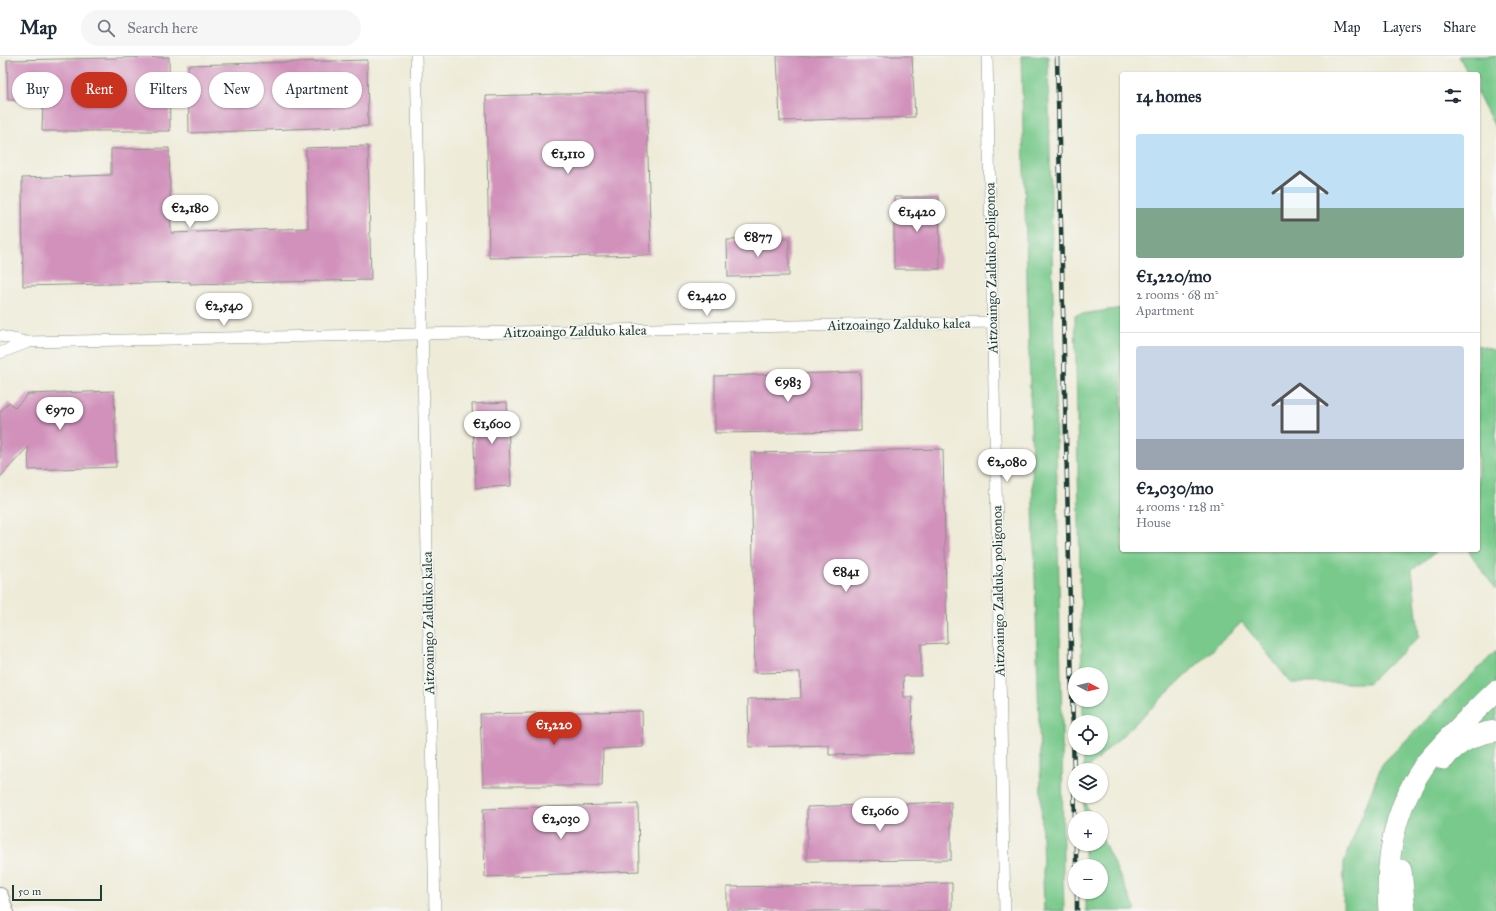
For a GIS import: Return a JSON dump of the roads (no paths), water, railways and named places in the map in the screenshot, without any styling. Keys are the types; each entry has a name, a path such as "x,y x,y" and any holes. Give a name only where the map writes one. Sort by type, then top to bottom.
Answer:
{"highway":[{"path":"1389,911 1389,860 1396,823 1410,788 1426,763 1456,729 1496,691"},
{"path":"1405,911 1401,872 1404,838 1415,807 1431,776 1447,755 1465,740 1484,732 1496,731"}],"street":[{"name":"Aitzoaingo Zalduko kalea","path":"416,56 435,911"},
{"name":"Aitzoaingo Zalduko poligonoa","path":"987,56 1005,911"},
{"name":"Aitzoaingo Zalduko kalea","path":"0,336 27,342 992,322"},
{"name":"Aitzoaingo Zalduko kalea","path":"0,354 27,342"},
{"path":"0,896 4,911"}],"railway":[{"path":"1057,56 1075,811"},
{"path":"1076,851 1076,859"},
{"path":"1077,899 1077,911"}]}
